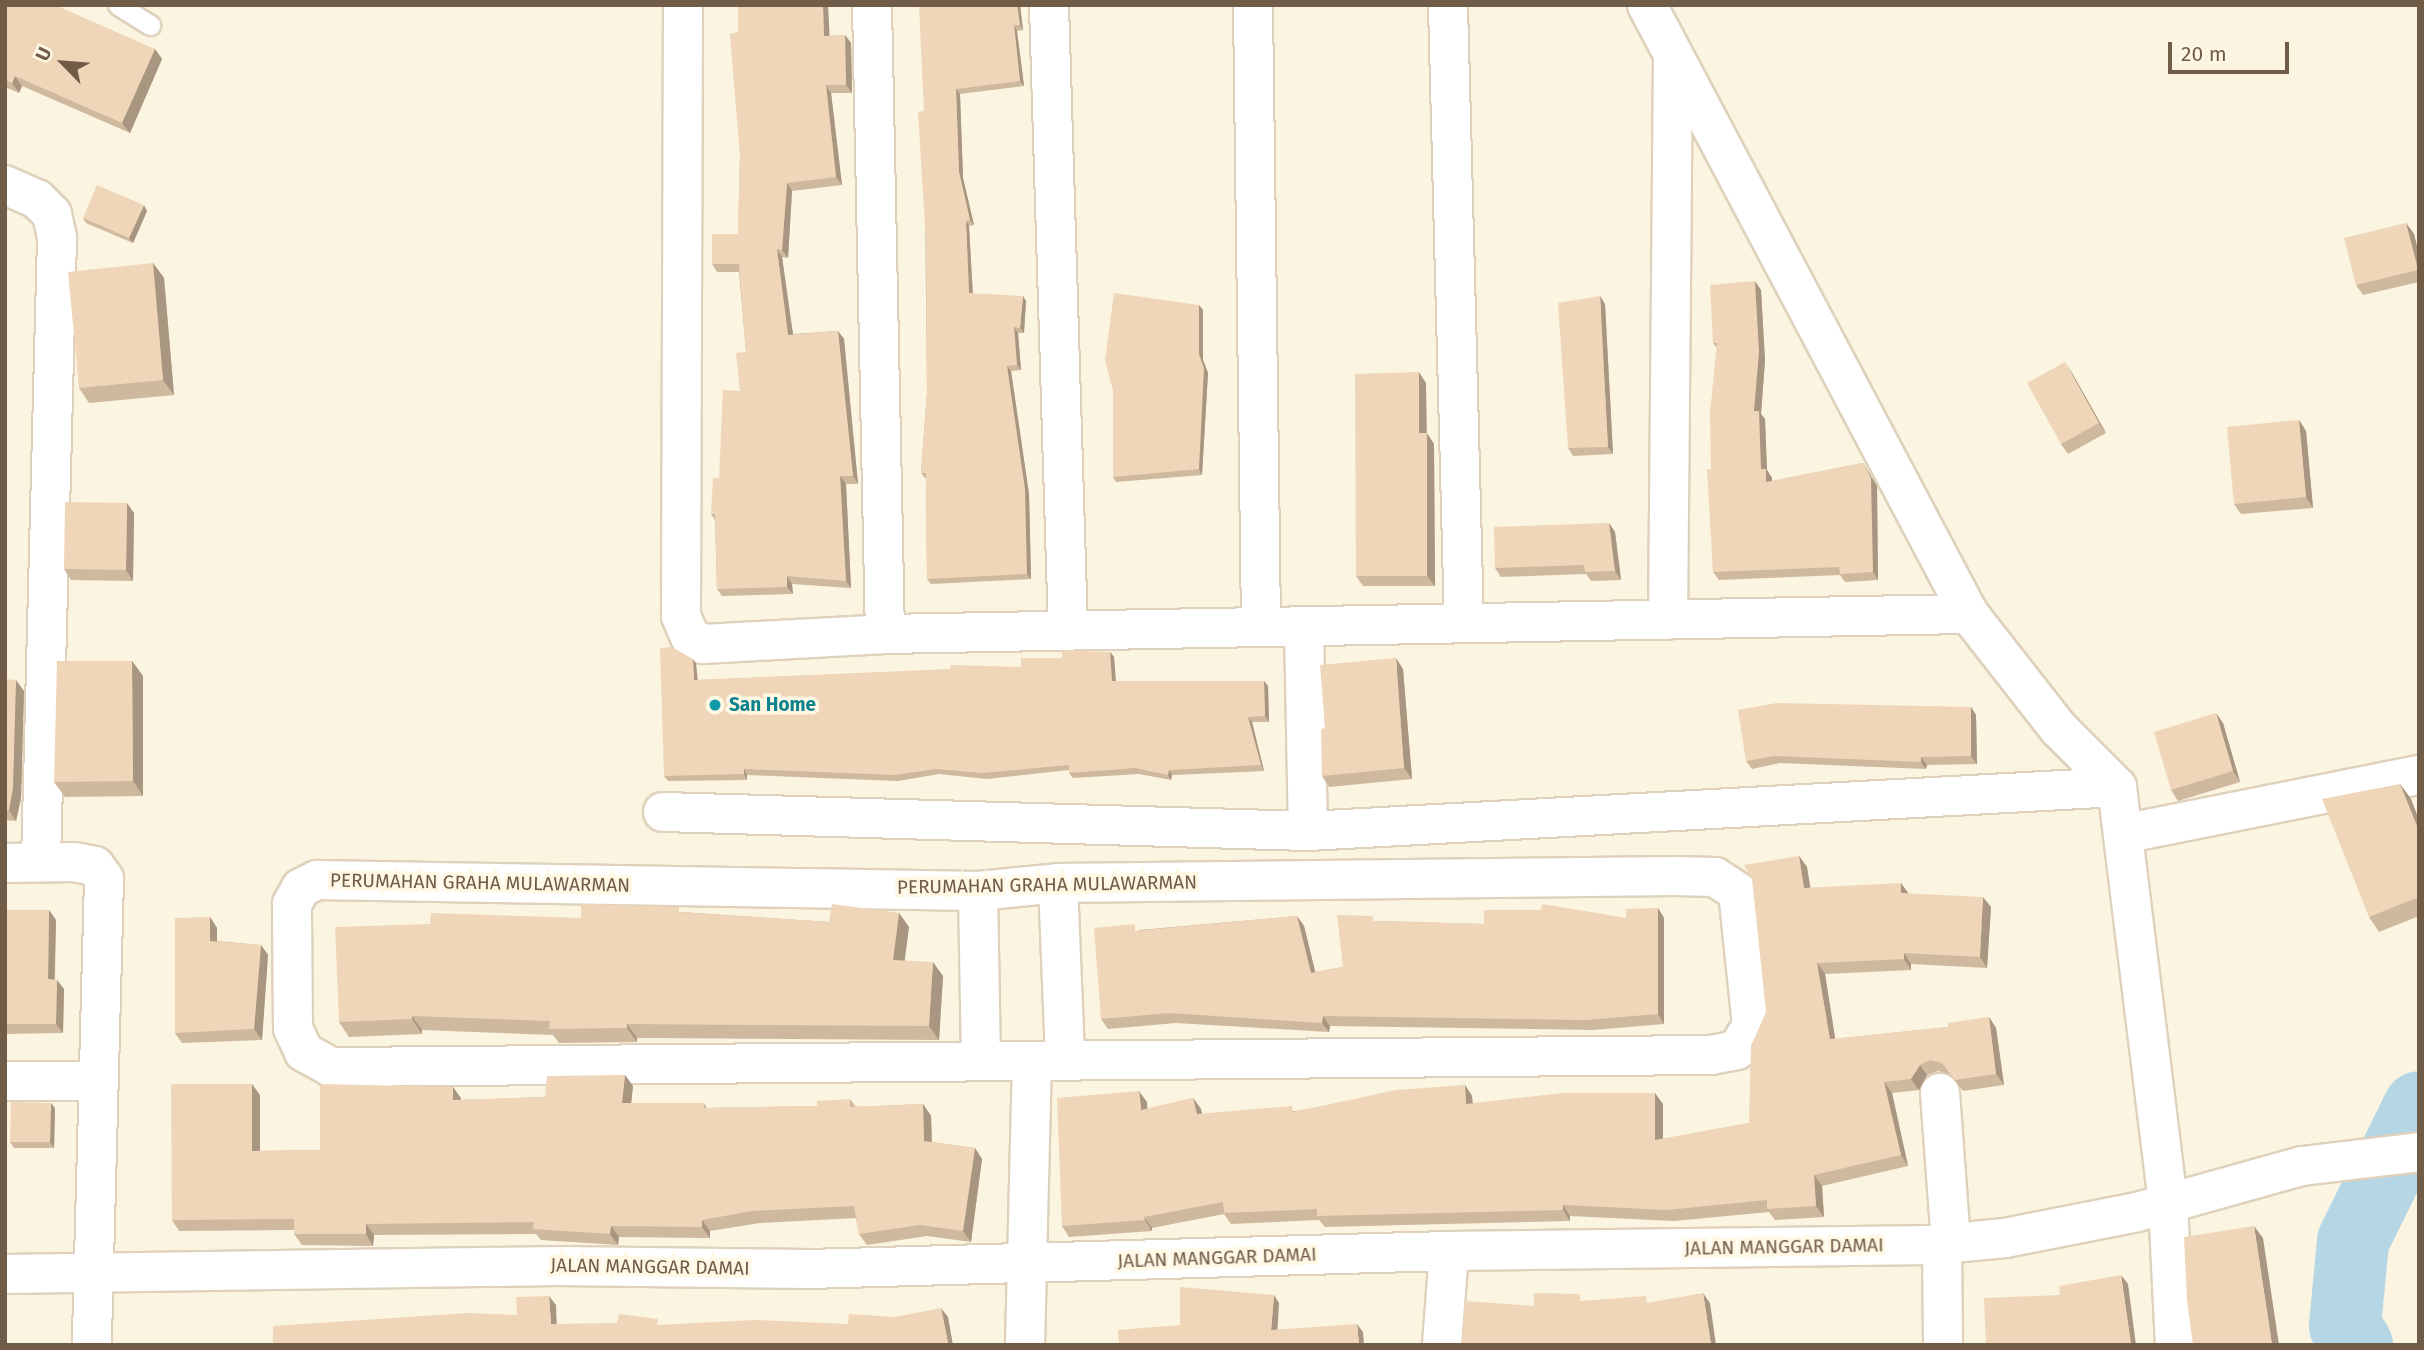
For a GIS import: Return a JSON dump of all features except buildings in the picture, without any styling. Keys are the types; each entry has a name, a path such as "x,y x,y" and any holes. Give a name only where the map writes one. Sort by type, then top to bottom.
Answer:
{"street":[{"path":"683,5 681,616 690,637 703,644 885,634 1969,614"},
{"path":"872,5 885,634"},
{"path":"1049,5 1068,631"},
{"path":"1253,5 1261,627"},
{"path":"1448,5 1464,623"},
{"path":"1647,5 1969,614 2059,729 2117,787 2168,1203 2175,1345"},
{"path":"1668,620 1673,54"},
{"path":"5,185 37,199 52,214 57,238 23,863 95,866 104,879 97,1275 92,1345"},
{"path":"1304,626 1308,831"},
{"path":"2123,834 2419,775"},
{"path":"663,812 1308,831 2117,787"},
{"name":"PERUMAHAN GRAHA MULAWARMAN","path":"1715,877 1738,892 1752,1025 1737,1049 1711,1055 331,1067 304,1052 293,1028 292,904 301,888 317,880 978,891 1058,883 1715,877"},
{"path":"1025,1345 1025,1263 1048,1060 1058,883"},
{"path":"978,891 981,1060"},
{"path":"5,1081 99,1082"},
{"path":"1940,1093 1946,1244 1943,1345"},
{"name":"JALAN MANGGAR DAMAI","path":"5,1274 97,1275 258,1269 808,1269 1449,1251 1946,1244 2006,1238 2168,1203 2302,1166 2419,1152"},
{"path":"1442,1345 1449,1251"}],"lane":[{"path":"118,5 150,25"}],"waterway":[{"path":"2357,1345 2345,1326 2353,1241 2419,1107"}],"place":[{"name":"San Home","path":"715,705"}]}
